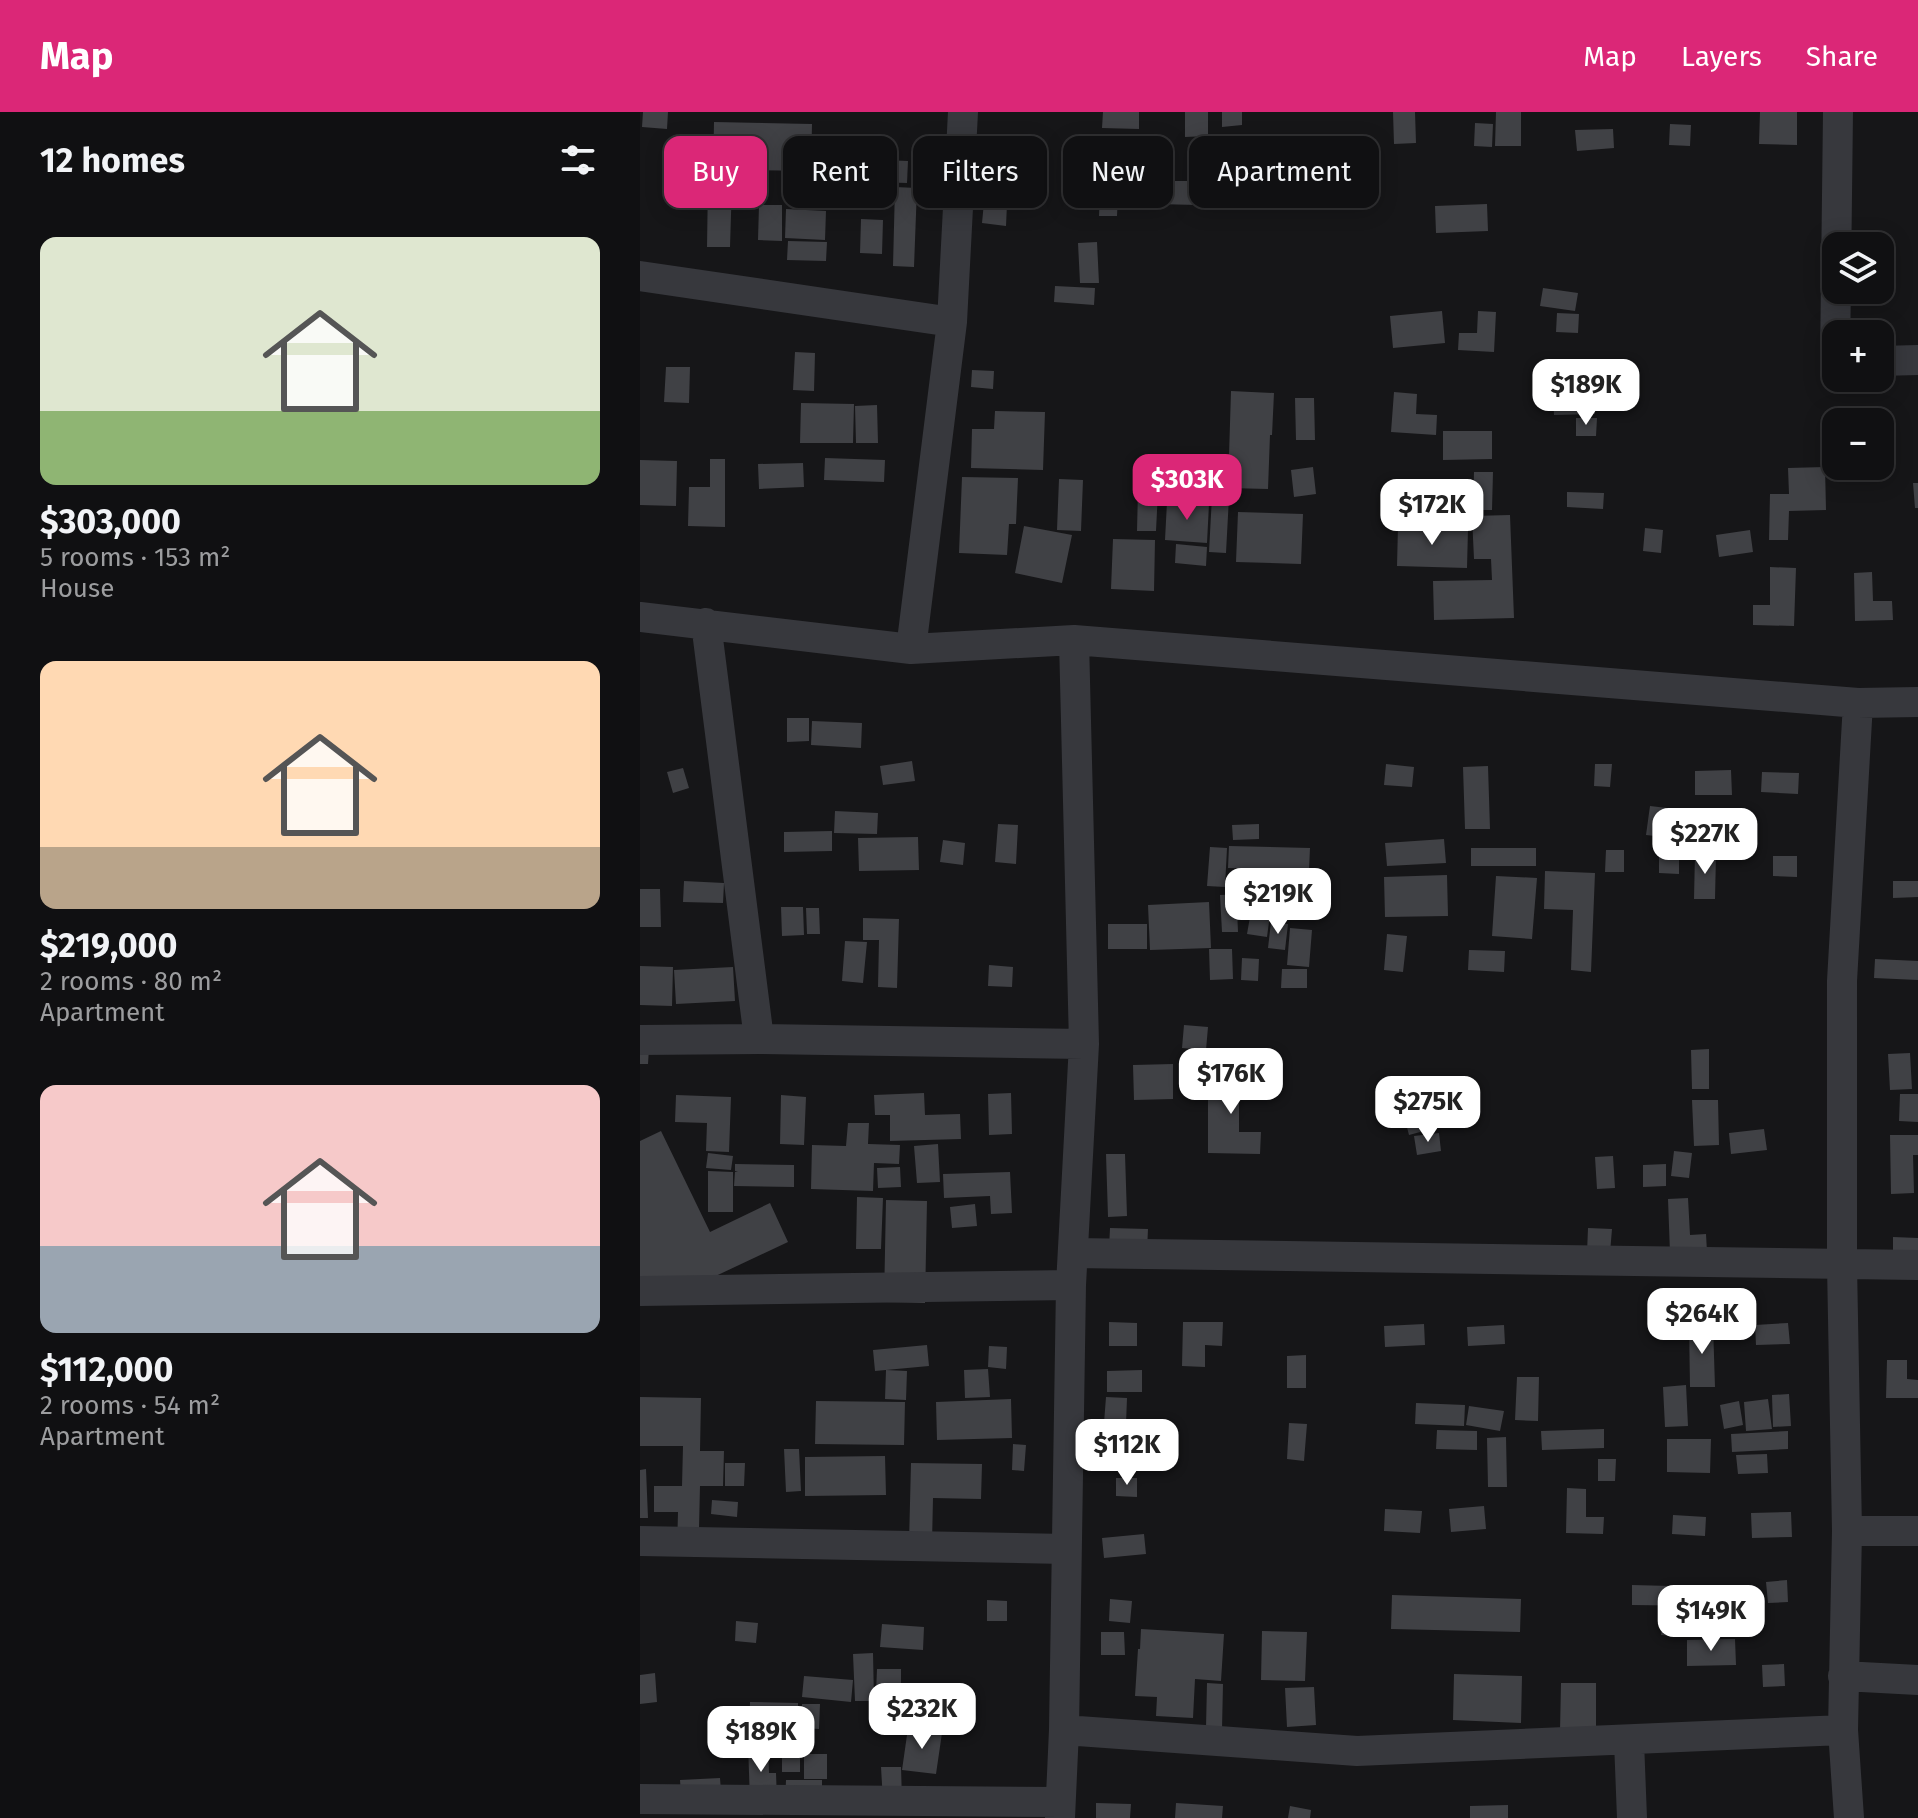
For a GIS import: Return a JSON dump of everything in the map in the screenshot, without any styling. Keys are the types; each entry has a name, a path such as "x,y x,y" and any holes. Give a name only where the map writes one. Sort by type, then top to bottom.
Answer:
{"street":[{"path":"911,649 952,322 963,112"},
{"path":"1835,320 1838,112"},
{"path":"640,276 952,322"},
{"path":"1894,361 1918,360"},
{"path":"640,617 911,649 1074,640 1858,703 1918,702"},
{"path":"706,623 759,1039"},
{"path":"640,1799 1060,1810 1071,1285 1084,1044 1074,640"},
{"path":"1849,1818 1843,1730 1847,1531 1842,1265 1842,981 1858,703"},
{"path":"640,1040 1084,1044"},
{"path":"1073,1253 1918,1265"},
{"path":"640,1291 1071,1285"},
{"path":"1847,1531 1918,1531"},
{"path":"640,1541 1066,1549"},
{"path":"1843,1676 1918,1680"},
{"path":"1064,1730 1357,1751 1843,1730"},
{"path":"1629,1741 1632,1818"}],"building":[{"path":"643,112 668,112 667,129 642,127"},
{"path":"1103,112 1139,112 1139,129 1102,128"},
{"path":"1185,112 1208,112 1208,136 1185,137"},
{"path":"1222,112 1242,112 1242,125 1222,127"},
{"path":"1393,112 1415,112 1416,143 1394,144"},
{"path":"1496,112 1521,112 1521,146 1495,146"},
{"path":"1760,112 1797,112 1797,145 1759,144"},
{"path":"714,122 812,124 812,136 783,136 783,171 767,170 767,136 714,136"},
{"path":"1475,123 1493,124 1492,147 1474,146"},
{"path":"1670,124 1691,125 1690,146 1669,145"},
{"path":"1613,129 1614,148 1577,151 1575,130"},
{"path":"897,161 908,161 907,183 897,183"},
{"path":"1173,181 1189,181 1189,205 1173,204"},
{"path":"897,187 913,188 913,208 916,208 914,267 893,266"},
{"path":"1487,204 1488,231 1436,233 1435,206"},
{"path":"782,205 782,241 758,240 759,208"},
{"path":"708,208 731,208 730,247 707,247"},
{"path":"983,208 1007,208 1006,226 982,223"},
{"path":"1099,208 1117,208 1117,216 1099,216"},
{"path":"786,209 826,211 825,240 785,238"},
{"path":"861,219 883,220 882,254 860,253"},
{"path":"788,241 827,242 826,261 787,260"},
{"path":"1097,242 1099,283 1080,283 1078,243"},
{"path":"1055,286 1095,288 1094,305 1054,302"},
{"path":"1543,288 1578,293 1575,311 1540,306"},
{"path":"1442,311 1445,343 1393,348 1390,316"},
{"path":"1478,311 1496,312 1494,352 1458,350 1459,333 1477,333"},
{"path":"1557,313 1579,314 1578,333 1556,332"},
{"path":"795,352 815,353 814,391 793,390"},
{"path":"666,367 690,367 689,403 664,402"},
{"path":"972,370 994,371 993,389 971,387"},
{"path":"1231,391 1274,393 1268,489 1228,488"},
{"path":"1394,392 1417,394 1416,414 1437,415 1436,435 1391,432"},
{"path":"1594,395 1595,414 1554,415 1553,396"},
{"path":"1295,398 1314,398 1315,440 1296,440"},
{"path":"801,403 854,404 853,443 800,443"},
{"path":"877,405 878,443 856,443 855,406"},
{"path":"995,411 1045,412 1043,470 971,468 972,429 994,429"},
{"path":"1576,418 1597,418 1596,436 1576,436"},
{"path":"1443,431 1492,431 1492,459 1443,460"},
{"path":"825,458 885,460 884,482 824,480"},
{"path":"710,459 725,459 725,527 688,526 689,487 710,487"},
{"path":"640,460 677,461 676,506 640,505"},
{"path":"803,463 804,487 759,489 758,464"},
{"path":"1313,467 1316,494 1294,497 1291,470"},
{"path":"1822,467 1826,510 1789,511 1788,540 1769,540 1770,494 1789,494 1788,468"},
{"path":"1474,472 1493,472 1492,510 1473,510"},
{"path":"962,477 1018,478 1016,524 1009,524 1007,555 959,553"},
{"path":"1059,479 1083,480 1081,531 1057,530"},
{"path":"1913,483 1918,483 1918,508 1915,508"},
{"path":"1462,484 1464,511 1445,512 1443,486"},
{"path":"1138,490 1158,491 1156,531 1137,531"},
{"path":"1440,492 1441,515 1393,517 1392,493"},
{"path":"1567,492 1604,493 1603,509 1567,507"},
{"path":"1212,496 1229,497 1226,553 1209,552"},
{"path":"1167,502 1209,504 1207,543 1165,540"},
{"path":"1238,512 1303,514 1301,564 1236,562"},
{"path":"1510,515 1514,618 1434,620 1433,581 1492,580 1491,559 1474,559 1472,516"},
{"path":"1024,526 1072,535 1062,583 1015,573"},
{"path":"1398,526 1468,529 1467,568 1397,566"},
{"path":"1645,528 1663,530 1661,553 1643,551"},
{"path":"1750,530 1753,552 1719,557 1716,535"},
{"path":"1113,539 1155,540 1154,591 1111,589"},
{"path":"1176,544 1207,547 1206,566 1175,563"},
{"path":"1770,567 1796,568 1794,626 1753,625 1753,605 1770,605"},
{"path":"1872,572 1873,601 1892,601 1893,620 1855,621 1854,573"},
{"path":"787,718 809,718 809,741 787,742"},
{"path":"812,721 862,723 861,748 811,745"},
{"path":"912,761 915,781 883,785 880,766"},
{"path":"1386,764 1414,767 1412,787 1384,785"},
{"path":"1595,764 1612,764 1610,787 1594,786"},
{"path":"1488,766 1490,829 1465,829 1463,767"},
{"path":"683,768 689,788 673,793 667,772"},
{"path":"1731,770 1732,795 1695,795 1695,771"},
{"path":"1762,772 1799,773 1798,794 1761,792"},
{"path":"1650,806 1667,808 1664,837 1646,835"},
{"path":"1695,810 1714,810 1714,833 1696,833"},
{"path":"835,811 878,813 877,834 834,833"},
{"path":"998,824 1018,825 1016,864 995,862"},
{"path":"1259,824 1259,839 1233,840 1232,825"},
{"path":"832,831 832,851 784,852 784,832"},
{"path":"918,837 919,870 859,871 858,838"},
{"path":"1444,839 1446,863 1387,866 1385,843"},
{"path":"943,840 965,843 963,865 940,862"},
{"path":"1229,846 1310,848 1309,870 1228,868"},
{"path":"1210,847 1227,848 1225,887 1207,886"},
{"path":"1471,848 1536,848 1536,866 1471,866"},
{"path":"1606,850 1624,850 1624,872 1605,872"},
{"path":"1659,853 1679,853 1679,874 1659,873"},
{"path":"1695,853 1716,854 1715,899 1694,899"},
{"path":"1773,856 1797,856 1797,877 1773,876"},
{"path":"1545,871 1595,873 1591,972 1571,970 1573,910 1544,909"},
{"path":"1447,875 1448,916 1385,917 1384,877"},
{"path":"1496,876 1537,878 1532,939 1492,936"},
{"path":"684,881 724,883 723,903 683,902"},
{"path":"1893,881 1918,881 1918,897 1893,898"},
{"path":"640,889 660,889 661,927 640,927"},
{"path":"1267,893 1268,907 1237,908 1238,932 1222,932 1220,895"},
{"path":"1299,895 1299,912 1277,912 1276,896"},
{"path":"1209,902 1211,948 1150,950 1148,905"},
{"path":"781,907 803,907 804,935 782,936"},
{"path":"806,908 819,908 820,934 807,934"},
{"path":"1251,911 1270,914 1267,937 1247,934"},
{"path":"863,918 899,919 897,988 878,987 879,940 863,940"},
{"path":"1271,922 1288,924 1285,950 1268,948"},
{"path":"1108,924 1147,924 1147,949 1108,949"},
{"path":"1290,928 1312,930 1309,967 1287,965"},
{"path":"1387,934 1407,936 1403,972 1384,970"},
{"path":"845,941 867,942 863,983 842,981"},
{"path":"1209,949 1232,949 1233,979 1210,980"},
{"path":"1469,950 1505,951 1504,972 1468,970"},
{"path":"1242,958 1259,959 1258,981 1241,980"},
{"path":"1875,959 1918,961 1918,980 1874,978"},
{"path":"989,965 1013,967 1012,987 988,986"},
{"path":"640,966 673,967 672,1006 640,1005"},
{"path":"733,967 735,1001 676,1004 674,970"},
{"path":"1282,969 1307,969 1307,988 1281,988"},
{"path":"1184,1025 1208,1027 1206,1050 1182,1048"},
{"path":"640,1031 650,1032 648,1064 640,1064"},
{"path":"1709,1049 1709,1089 1692,1089 1691,1050"},
{"path":"1910,1053 1912,1089 1890,1090 1888,1054"},
{"path":"1173,1064 1173,1099 1134,1100 1133,1065"},
{"path":"1214,1075 1256,1075 1255,1099 1239,1099 1239,1132 1261,1132 1260,1154 1208,1153 1208,1099 1214,1099"},
{"path":"924,1093 925,1115 960,1114 961,1139 890,1141 890,1115 875,1115 874,1095"},
{"path":"1011,1093 1012,1134 989,1135 988,1094"},
{"path":"1900,1094 1918,1094 1918,1122 1899,1121"},
{"path":"676,1095 731,1097 729,1152 706,1151 707,1123 675,1122"},
{"path":"781,1095 806,1097 804,1145 780,1144"},
{"path":"1692,1100 1718,1100 1719,1145 1694,1146"},
{"path":"1428,1105 1435,1128 1409,1135 1403,1112"},
{"path":"848,1123 869,1123 868,1144 900,1145 899,1164 874,1163 873,1191 811,1189 812,1145 846,1146"},
{"path":"1764,1129 1767,1150 1731,1154 1729,1133"},
{"path":"661,1131 710,1232 770,1203 788,1242 654,1305 640,1276 640,1141"},
{"path":"1439,1133 1441,1151 1417,1155 1414,1136"},
{"path":"1890,1135 1918,1135 1918,1155 1913,1155 1914,1193 1891,1194"},
{"path":"938,1144 940,1182 917,1183 914,1146"},
{"path":"1674,1151 1692,1153 1689,1178 1671,1176"},
{"path":"708,1153 733,1156 731,1170 706,1168"},
{"path":"1106,1154 1125,1154 1127,1216 1108,1217"},
{"path":"1613,1156 1615,1188 1597,1189 1595,1157"},
{"path":"735,1164 794,1165 794,1187 734,1186 735,1172 738,1171 735,1171"},
{"path":"1666,1164 1666,1186 1643,1187 1643,1165"},
{"path":"900,1167 901,1187 878,1188 877,1168"},
{"path":"708,1171 733,1172 733,1212 708,1212"},
{"path":"1010,1172 1012,1213 991,1214 990,1196 944,1198 943,1174"},
{"path":"857,1197 883,1198 881,1249 856,1249"},
{"path":"1688,1198 1690,1235 1706,1234 1707,1252 1670,1253 1668,1199"},
{"path":"886,1200 927,1201 925,1303 884,1302"},
{"path":"975,1204 977,1226 952,1228 950,1207"},
{"path":"1110,1228 1148,1229 1147,1251 1109,1249"},
{"path":"1588,1228 1612,1229 1610,1253 1587,1253"},
{"path":"1893,1237 1918,1238 1918,1264 1893,1263"},
{"path":"1109,1322 1137,1323 1137,1346 1109,1346"},
{"path":"1183,1322 1223,1322 1222,1346 1205,1345 1205,1367 1182,1366"},
{"path":"1788,1323 1790,1344 1756,1345 1755,1325"},
{"path":"1424,1324 1425,1345 1385,1347 1384,1326"},
{"path":"1689,1324 1713,1324 1715,1387 1690,1387"},
{"path":"1504,1325 1505,1344 1468,1346 1467,1327"},
{"path":"927,1345 929,1366 875,1371 873,1350"},
{"path":"989,1346 1007,1347 1006,1369 988,1367"},
{"path":"1306,1355 1306,1388 1287,1388 1287,1356"},
{"path":"1887,1360 1907,1360 1907,1379 1918,1380 1918,1398 1886,1398"},
{"path":"988,1369 990,1397 965,1398 964,1370"},
{"path":"886,1370 907,1371 906,1400 885,1399"},
{"path":"1142,1370 1142,1392 1107,1392 1107,1371"},
{"path":"1517,1377 1539,1377 1538,1421 1515,1420"},
{"path":"1686,1385 1688,1426 1665,1427 1663,1387"},
{"path":"1789,1394 1791,1426 1773,1427 1772,1395"},
{"path":"640,1397 701,1398 700,1451 724,1451 723,1486 700,1486 699,1529 677,1550 678,1512 654,1512 654,1486 682,1486 683,1446 640,1446"},
{"path":"1106,1397 1127,1398 1126,1424 1104,1423"},
{"path":"1011,1399 1012,1438 937,1440 936,1402"},
{"path":"1768,1399 1772,1429 1746,1431 1744,1402"},
{"path":"816,1401 905,1402 904,1445 815,1444"},
{"path":"1739,1401 1743,1425 1724,1429 1720,1405"},
{"path":"1416,1403 1465,1405 1464,1426 1415,1424"},
{"path":"1469,1406 1504,1411 1500,1431 1466,1425"},
{"path":"1289,1423 1307,1424 1304,1461 1287,1459"},
{"path":"1604,1429 1604,1448 1542,1450 1541,1431"},
{"path":"1437,1430 1477,1431 1477,1450 1436,1449"},
{"path":"1788,1431 1788,1449 1732,1452 1731,1434"},
{"path":"1506,1437 1507,1487 1488,1487 1487,1438"},
{"path":"1667,1439 1711,1439 1710,1473 1667,1472"},
{"path":"1013,1444 1026,1445 1024,1471 1012,1470"},
{"path":"784,1449 799,1449 801,1491 786,1492"},
{"path":"1767,1454 1768,1473 1738,1474 1736,1455"},
{"path":"885,1456 886,1495 805,1496 805,1457"},
{"path":"1598,1459 1616,1459 1615,1481 1598,1481"},
{"path":"725,1463 745,1463 744,1486 725,1486"},
{"path":"911,1463 982,1464 981,1499 933,1498 932,1543 909,1543"},
{"path":"646,1469 648,1518 640,1518 640,1470"},
{"path":"1116,1478 1137,1478 1137,1497 1116,1496"},
{"path":"1567,1488 1586,1489 1586,1517 1604,1517 1603,1534 1566,1533"},
{"path":"712,1500 738,1502 737,1517 711,1514"},
{"path":"1484,1506 1486,1529 1451,1532 1449,1509"},
{"path":"1385,1509 1422,1511 1420,1533 1384,1531"},
{"path":"1791,1512 1792,1537 1752,1538 1751,1513"},
{"path":"1673,1515 1706,1517 1705,1536 1672,1534"},
{"path":"1144,1534 1146,1554 1104,1558 1102,1538"},
{"path":"1787,1580 1788,1602 1768,1603 1766,1582"},
{"path":"1632,1585 1710,1587 1710,1606 1632,1605"},
{"path":"1392,1595 1521,1599 1520,1632 1391,1629"},
{"path":"1110,1599 1132,1601 1130,1623 1109,1621"},
{"path":"987,1600 1007,1601 1007,1621 987,1621"},
{"path":"1664,1608 1688,1610 1687,1637 1661,1635"},
{"path":"736,1621 758,1623 756,1643 735,1641"},
{"path":"882,1624 924,1627 923,1650 880,1647"},
{"path":"1141,1629 1224,1634 1221,1681 1195,1679 1193,1718 1156,1716 1157,1697 1135,1696"},
{"path":"1262,1631 1307,1632 1305,1681 1261,1680"},
{"path":"1101,1632 1124,1632 1125,1655 1101,1655"},
{"path":"1735,1639 1736,1665 1687,1666 1687,1640"},
{"path":"873,1653 874,1701 855,1701 853,1654"},
{"path":"1784,1664 1785,1686 1763,1687 1762,1665"},
{"path":"877,1669 901,1669 901,1694 876,1693"},
{"path":"655,1673 657,1702 640,1704 640,1675"},
{"path":"1454,1674 1522,1676 1521,1723 1453,1720"},
{"path":"804,1676 853,1680 851,1702 802,1697"},
{"path":"1207,1683 1223,1684 1222,1729 1206,1728"},
{"path":"1561,1683 1596,1683 1596,1732 1560,1731"},
{"path":"1314,1687 1316,1725 1287,1727 1285,1688"},
{"path":"877,1701 897,1705 895,1723 874,1720"},
{"path":"750,1702 798,1703 798,1741 749,1741"},
{"path":"903,1702 964,1705 964,1723 902,1720"},
{"path":"802,1704 820,1704 819,1729 802,1728"},
{"path":"908,1728 942,1733 936,1774 902,1770"},
{"path":"782,1742 800,1743 800,1772 782,1772"},
{"path":"768,1743 769,1773 776,1773 777,1800 750,1801 748,1744"},
{"path":"804,1754 827,1754 827,1779 804,1779"},
{"path":"881,1767 901,1767 902,1800 883,1801"},
{"path":"720,1778 722,1804 682,1807 680,1780"},
{"path":"786,1780 822,1780 822,1803 785,1803"},
{"path":"1096,1803 1131,1804 1130,1818 1096,1818"},
{"path":"1176,1803 1223,1806 1222,1818 1175,1818"},
{"path":"1508,1805 1508,1818 1470,1818 1470,1806"},
{"path":"1290,1806 1311,1810 1310,1818 1288,1818"}]}
